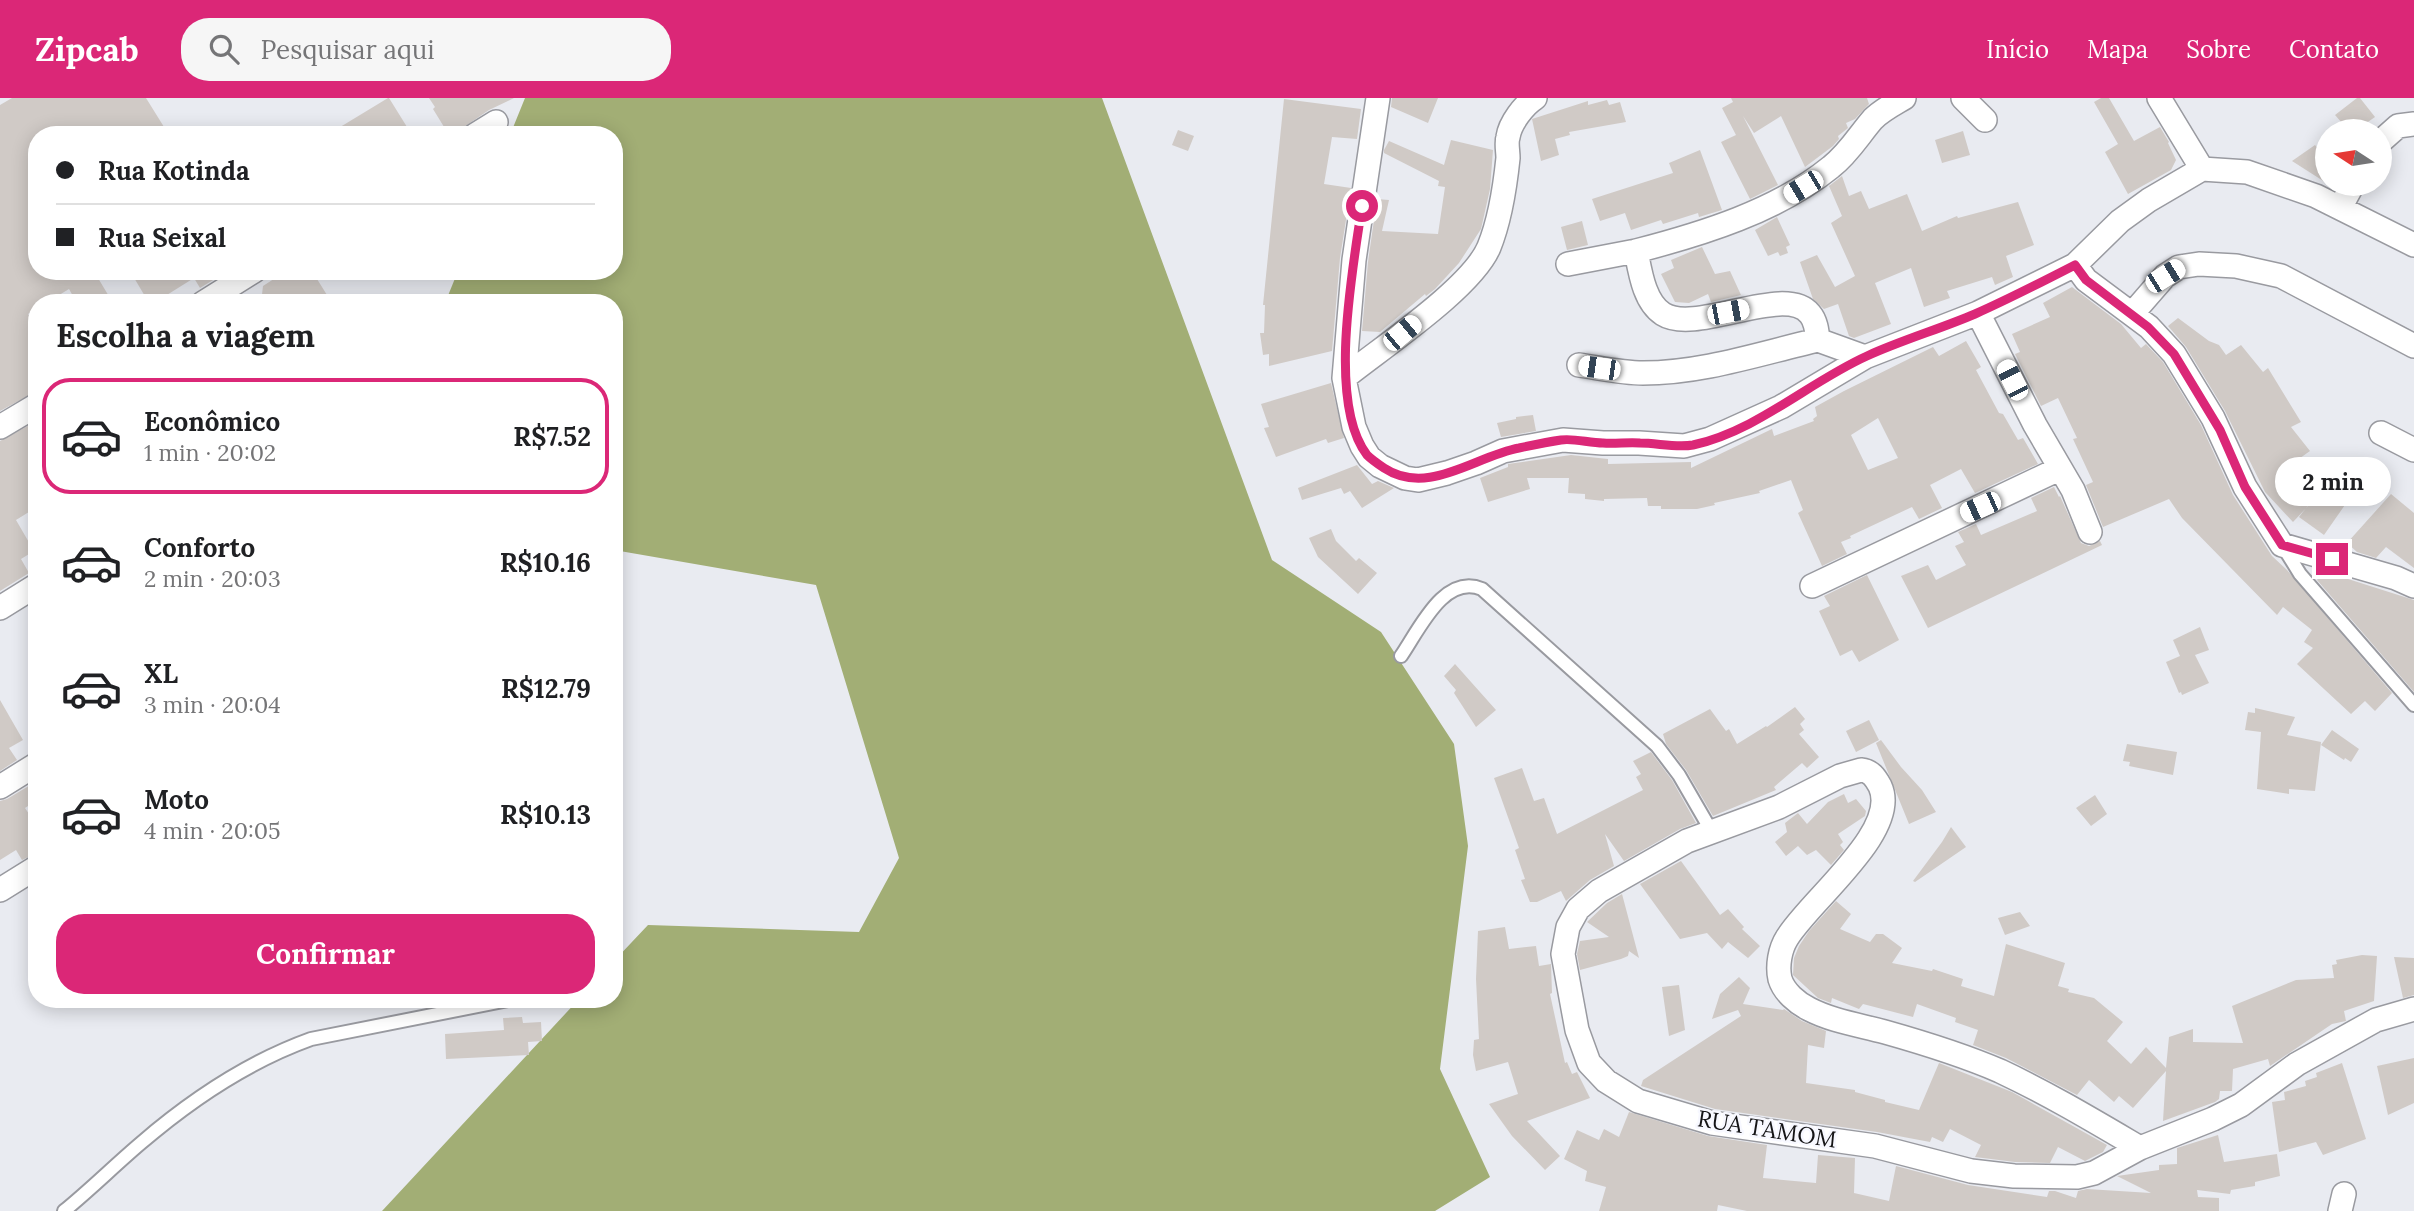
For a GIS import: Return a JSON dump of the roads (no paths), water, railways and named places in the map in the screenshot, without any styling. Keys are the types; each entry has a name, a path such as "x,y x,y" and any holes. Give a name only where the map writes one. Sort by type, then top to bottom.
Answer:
{"street":[{"path":"1378,98 1354,260 1344,378 1354,427 1369,457 1392,473 1418,480 1476,463 1503,451 1563,440 1684,446 1745,425 1782,407 1865,357 1978,313 2075,265 2120,221 2149,200 2202,169 2248,172 2316,196 2414,246"},
{"path":"1344,378 1435,306 1478,267 1489,246 1501,204 1508,157 1507,136 1517,117 1535,98"},
{"path":"1568,264 1636,251 1720,224 1787,197 1819,177 1845,156 1875,117 1904,98"},
{"path":"1964,98 1985,120"},
{"path":"2159,98 2202,169"},
{"path":"490,126 496,122"},
{"path":"2392,131 2398,126 2414,124"},
{"path":"2340,208 2346,196"},
{"path":"1636,251 1642,283 1662,313 1680,320 1781,304 1810,312 1818,340"},
{"path":"2132,314 2165,276 2179,267 2199,264 2236,266 2281,276 2414,346"},
{"path":"2075,265 2100,293 2132,314 2164,341 2174,354 2222,435 2245,487 2282,545 2396,578 2414,586"},
{"path":"217,294 240,280"},
{"path":"1978,313 2059,469 2073,490 2090,532"},
{"path":"1579,365 1640,373 1671,372 1818,340 1865,357"},
{"path":"0,427 28,410"},
{"path":"2381,433 2414,450"},
{"path":"1812,586 2059,469"},
{"path":"0,608 28,591"},
{"path":"0,787 28,770"},
{"name":"RUA TAMOM","path":"2140,1149 2051,1097 2000,1071 1945,1049 1834,1019 1808,1009 1790,996 1780,979 1779,960 1786,940 1803,916 1868,844 1878,825 1883,794 1879,784 1868,771 1861,770 1840,776 1779,807 1687,841 1599,891 1578,909 1568,927 1563,954 1577,1030 1589,1063 1606,1081 1638,1101 1712,1124 1875,1146 1940,1164 2014,1176 2077,1177 2094,1173 2140,1149 2241,1105 2297,1064 2376,1020 2414,1009"},
{"path":"0,890 28,873"}],"lane":[{"path":"2282,545 2300,574 2414,705"},
{"path":"1401,656 1440,600 1460,586 1473,585 1482,589 1657,747 1679,775 1712,832"},
{"path":"64,1211 153,1134 208,1093 280,1050 325,1036 467,1008"}]}
